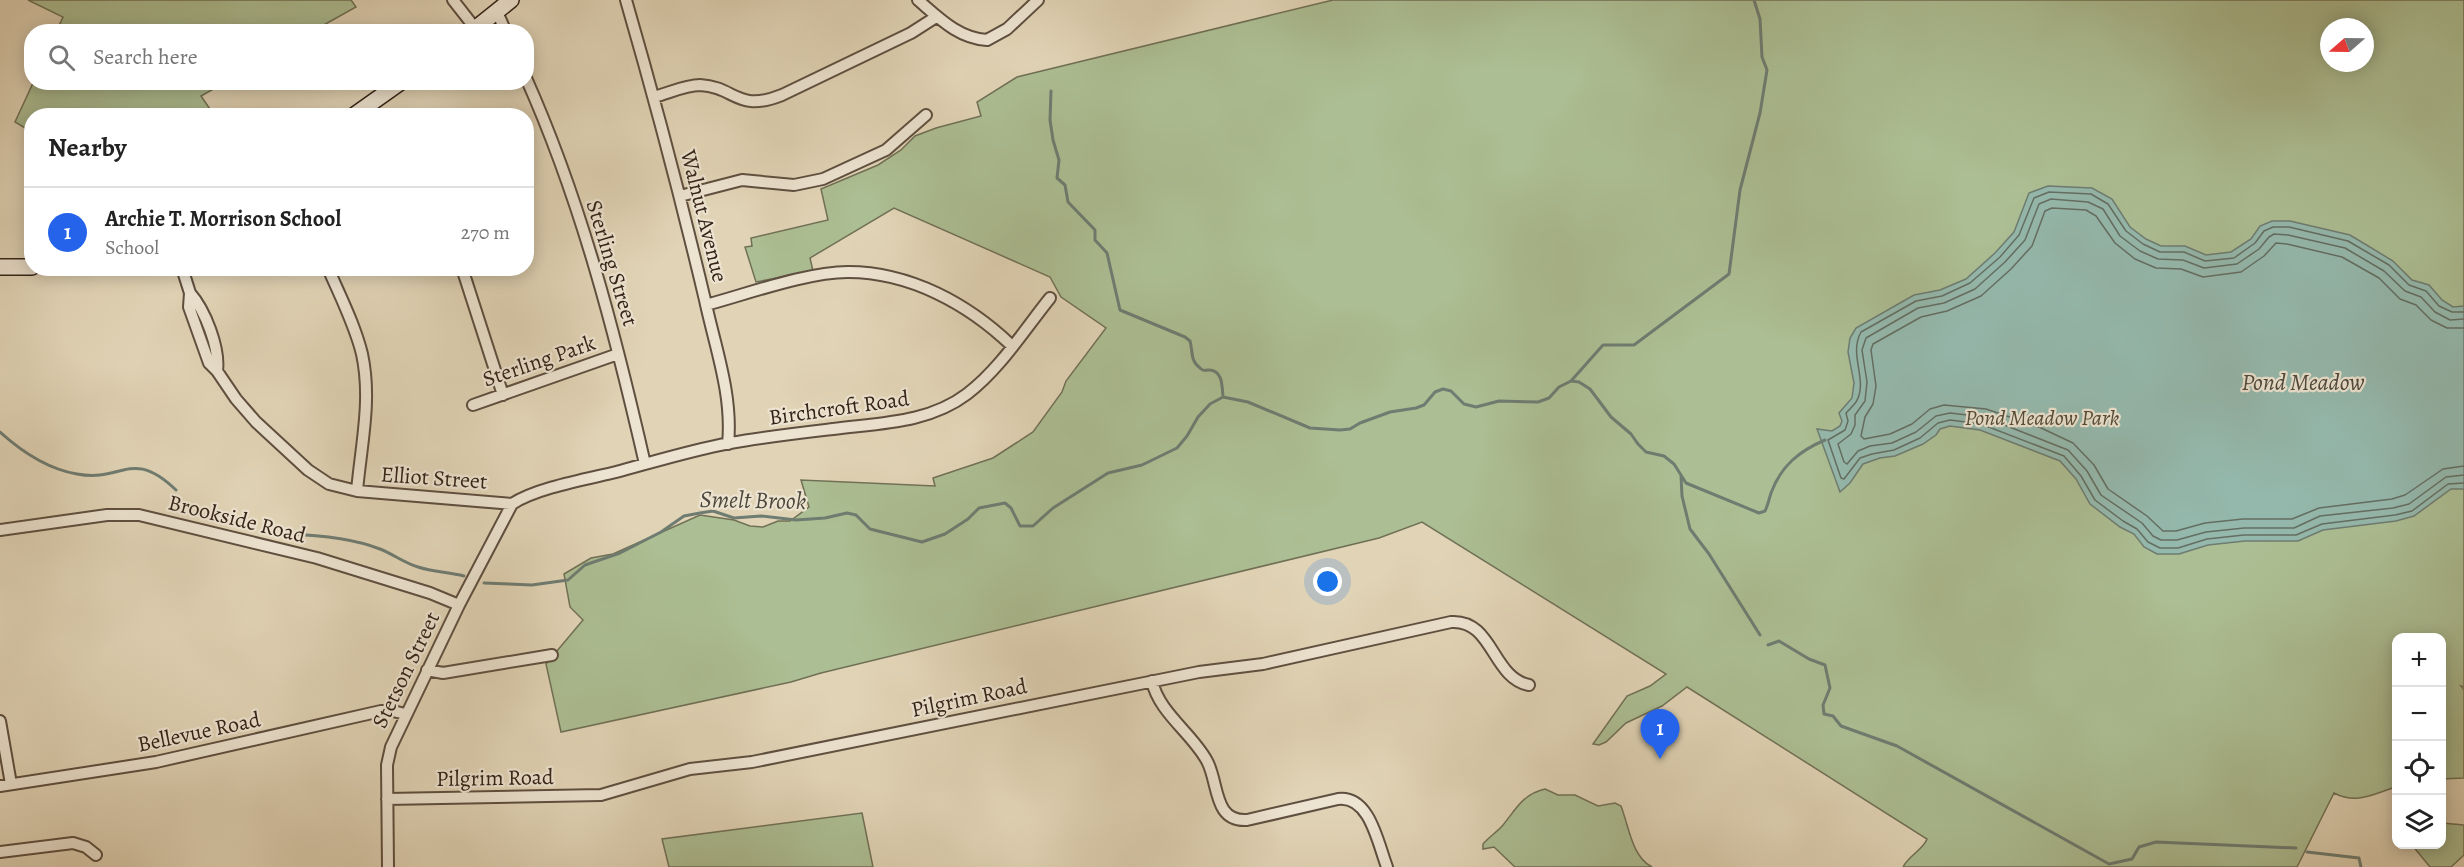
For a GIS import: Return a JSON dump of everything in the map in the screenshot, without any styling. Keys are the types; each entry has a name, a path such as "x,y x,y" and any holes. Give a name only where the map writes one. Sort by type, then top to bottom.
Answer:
{"street":[{"path":"453,0 469,24"},
{"path":"481,24 511,0"},
{"name":"Walnut Avenue","path":"626,0 680,196 706,305 730,410 728,444"},
{"path":"918,0 936,17 963,34 987,40 1007,29 1038,0"},
{"path":"497,12 502,24"},
{"path":"654,97 702,85 744,100 762,102 782,95 912,33 936,17"},
{"path":"367,108 391,90"},
{"name":"Sterling Street","path":"531,90 546,124 581,225 618,354 645,464"},
{"path":"680,196 742,180 794,185 824,179 886,150 926,115"},
{"path":"0,267 24,267"},
{"path":"706,305 822,275 848,272 870,274 901,280 931,290 978,317 1011,345"},
{"path":"185,276 190,293 189,307 208,363 217,371 236,399 256,422 308,470 329,484 357,491"},
{"name":"Elliot Street","path":"331,276 362,352 365,375 365,426 357,491 512,504 520,498 556,487 728,444"},
{"path":"465,276 502,395"},
{"name":"Birchcroft Road","path":"728,444 889,423 922,417 948,406 967,394 1003,358 1050,298"},
{"name":"Sterling Park","path":"473,405 618,354"},
{"name":"Stetson Street","path":"388,867 389,753 405,714 512,504"},
{"name":"Brookside Road","path":"0,530 115,514 139,515 317,558 421,590 459,605"},
{"name":"Pilgrim Road","path":"387,799 601,795 690,769 752,762 1209,670 1263,664 1457,622 1468,624 1477,630 1510,676 1529,685"},
{"path":"427,670 443,673 552,655"},
{"path":"1152,681 1159,698 1206,759 1214,777 1221,807 1228,816 1247,820 1338,799 1351,800 1360,805 1366,814 1387,867"},
{"name":"Bellevue Road","path":"5,785 156,762 381,711 405,714"},
{"path":"0,721 5,785"},
{"path":"0,852 73,843 86,847 96,855"}],"green space":[{"path":"28,0 351,0 356,7 326,24 60,24 63,17"},
{"name":"Pond Meadow Park","path":"1333,0 2464,0 2464,687 2461,686 2464,690 2464,778 2446,779 2446,633 2392,633 2392,788 2358,798 2334,793 2297,867 1903,867 1927,839 1687,687 1662,706 1626,723 1606,742 1599,745 1593,744 1627,696 1650,686 1666,674 1422,522 1379,538 791,682 561,732 546,664 583,620 570,607 564,574 591,558 613,554 700,515 763,527 778,521 790,521 809,507 801,480 935,486 933,478 993,458 1033,432 1062,392 1066,381 1106,328 1061,297 1050,277 894,208 810,258 813,271 756,282 745,247 752,246 751,238 828,220 821,189 878,165 901,150 915,136 981,116 977,102 1017,77"},
{"path":"29,90 212,90 201,96 209,108 24,108 24,127 15,122"},
{"path":"1545,789 1558,795 1575,795 1598,806 1615,803 1621,806 1636,849 1645,862 1652,867 1515,867 1494,847 1483,849 1483,844 1503,825 1525,798"},
{"path":"862,813 873,867 669,867 662,839"},
{"path":"2446,823 2464,825 2464,855 2451,867 2430,867 2415,849 2446,849"}],"water":[{"name":"Pond Meadow","path":"2048,186 2092,188 2112,199 2130,227 2146,239 2161,246 2185,246 2206,255 2231,252 2251,239 2260,226 2272,221 2290,221 2350,235 2393,261 2412,280 2429,285 2442,300 2453,307 2464,306 2464,489 2451,489 2414,516 2396,521 2323,530 2298,541 2245,541 2208,545 2179,554 2157,554 2144,547 2134,534 2120,527 2090,504 2076,479 2060,461 1980,430 1950,426 1940,429 1936,435 1923,444 1895,456 1863,464 1850,483 1840,492 1817,429 1832,431 1840,426 1842,421 1839,413 1852,398 1854,383 1848,352 1850,338 1856,328 1914,295 1940,290 1966,279 2014,232 2029,193"}],"waterway":[{"path":"1571,381 1603,345 1634,345 1729,274 1740,190 1760,113 1767,70 1762,57 1760,19 1754,0"},
{"path":"1051,91 1050,120 1059,160 1057,178 1065,185 1068,202 1095,230 1095,240 1107,253 1120,310 1190,341 1193,359 1197,365 1203,370 1214,371 1219,376 1223,397"},
{"name":"Smelt Brook","path":"484,583 532,585 568,580 585,565 620,553 661,532 684,516 713,511 734,518 761,516 796,520 825,518 847,513 856,515 870,529 922,542 945,534 968,519 979,508 1005,503 1011,508 1020,526 1033,526 1053,508 1108,473 1142,465 1177,448 1198,417 1210,404 1223,397 1248,402 1310,428 1340,430 1350,429 1390,412 1424,405 1435,392 1443,389 1451,391 1464,404 1476,407 1499,401 1538,402 1549,398 1559,387 1571,381 1579,382 1590,389 1611,417 1631,434 1646,452 1664,456 1674,464 1686,483 1759,513 1765,511 1775,483 1786,467 1799,454 1825,440"},
{"name":"Smelt Brook","path":"0,432 36,458 66,472 93,476 137,468 161,477 176,490"},
{"path":"1681,476 1682,496 1690,529 1709,554 1760,635"},
{"name":"Smelt Brook","path":"288,534 323,536 358,542 380,549 418,567 464,576"},
{"path":"1768,645 1779,641 1809,659 1825,665 1830,688 1823,705 1824,714 1833,716 1841,726 1897,746 2109,864 2132,859 2139,847 2156,842 2296,848"},
{"path":"2307,852 2359,858 2361,867"}],"place":[{"name":"Archie T. Morrison School","path":"1660,759"}]}
